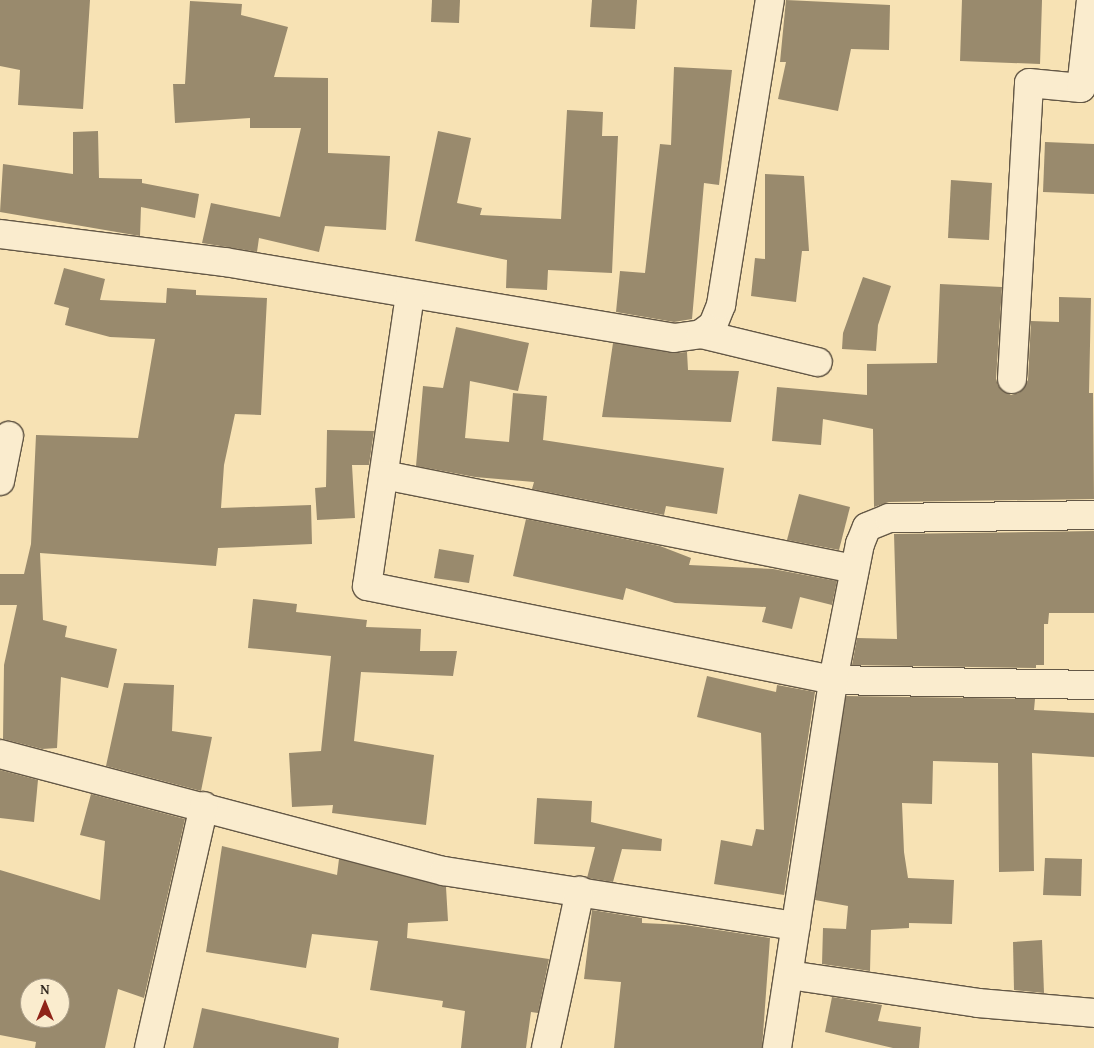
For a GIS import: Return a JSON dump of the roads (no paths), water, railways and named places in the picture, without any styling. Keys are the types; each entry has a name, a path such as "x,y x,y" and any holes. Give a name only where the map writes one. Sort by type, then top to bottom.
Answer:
{"street":[{"path":"701,334 713,325 720,305 770,0"},
{"path":"1012,379 1029,83 1081,88 1091,0"},
{"path":"0,234 225,262 674,338 701,334 818,362"},
{"path":"410,294 367,586 833,680 1094,685"},
{"path":"0,481 9,436"},
{"path":"384,474 854,569"},
{"path":"777,1048 833,680 854,569 867,528 889,518 1094,515"},
{"path":"0,754 204,806 444,871 796,926"},
{"path":"149,1048 204,806"},
{"path":"546,1048 580,891"},
{"path":"789,976 978,1003 1094,1013"}]}
